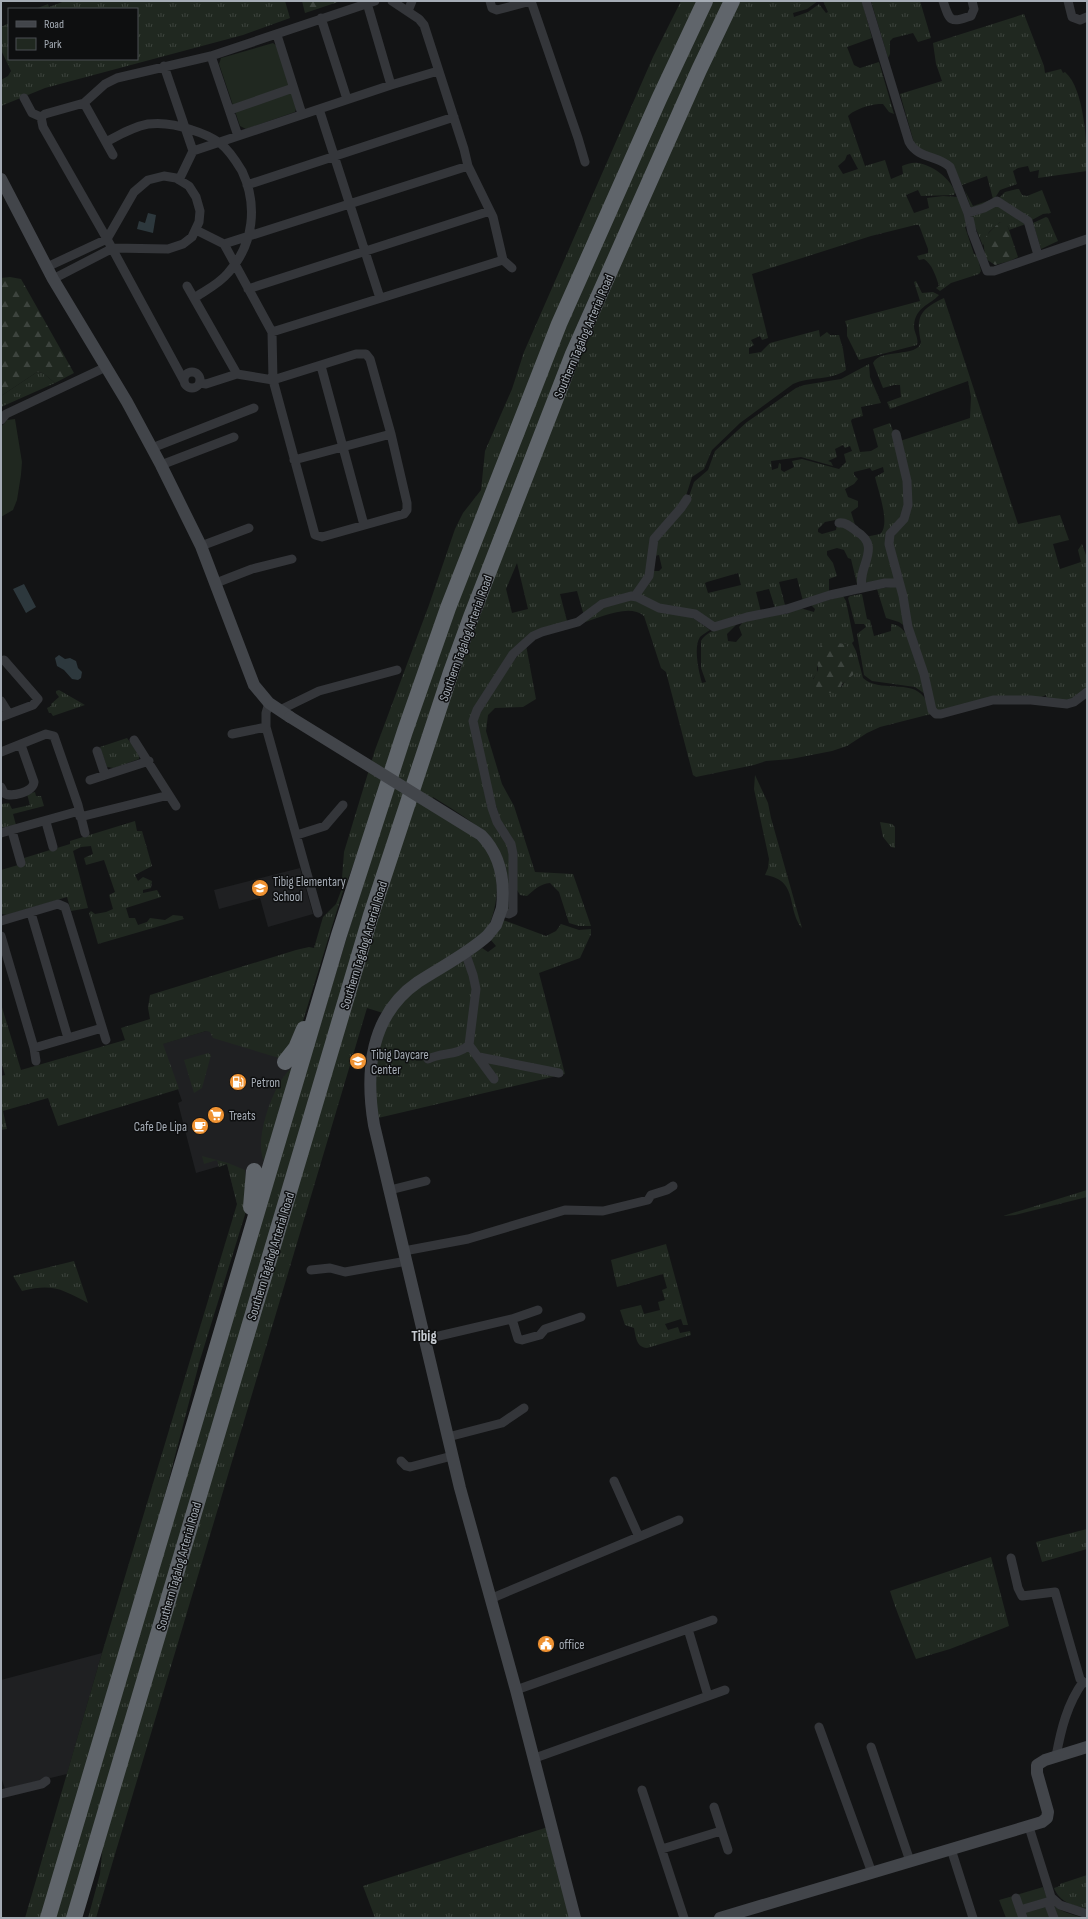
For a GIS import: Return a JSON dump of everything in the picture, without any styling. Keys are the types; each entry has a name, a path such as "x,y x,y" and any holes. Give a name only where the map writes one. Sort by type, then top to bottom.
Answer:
{"highway":[{"name":"Southern Tagalog Arterial Road","path":"48,1918 187,1445 366,850 448,608 559,324 659,99 705,1"},
{"name":"Southern Tagalog Arterial Road","path":"74,1918 367,928 451,672 574,354 699,70 732,1"},
{"path":"285,1062 292,1053 302,1034 343,901 366,850"},
{"path":"187,1445 209,1353 247,1228 254,1190 254,1171"}],"street":[{"path":"392,1 419,19 424,25 454,117 468,166 493,217 503,260 512,268"},
{"path":"408,11 412,1"},
{"path":"490,1 492,8 497,10 531,1 585,162"},
{"path":"866,1 909,142 916,152 943,162 950,168 968,213 972,232 986,270 994,271 1087,239"},
{"path":"946,2 948,16 950,19 955,21 971,16 974,9 972,1"},
{"path":"1068,1 1072,17 1080,20 1087,17"},
{"path":"41,117 45,114 84,103 105,84 117,78 211,56 277,35 321,18 371,2 391,85"},
{"path":"321,18 347,99"},
{"path":"277,35 302,114"},
{"path":"211,56 238,136"},
{"path":"164,66 193,152 180,180"},
{"path":"193,152 347,99 438,71"},
{"path":"230,110 294,88"},
{"path":"24,98 32,113 41,117"},
{"path":"84,103 112,155"},
{"path":"319,109 351,204 380,298"},
{"path":"41,117 43,127 113,248 184,381 186,376 192,373 198,376 200,383 206,384 236,374 273,380 356,354 366,354 370,359 391,434 408,508 406,512 401,515 322,537 315,535 273,380 272,332 234,266 224,244 196,230"},
{"path":"247,185 454,117"},
{"path":"106,142 124,132 146,124 170,124 186,128 220,143 237,162 247,185 252,210 248,237 243,252 234,266 217,283 194,298"},
{"path":"224,244 468,166"},
{"path":"47,267 84,251 107,238 134,192 142,183 153,178 164,176 180,180 189,186 199,204 200,216 196,230 188,241 174,248 113,248 53,280"},
{"path":"1,179 6,198 47,267 53,280 106,367 161,465 201,546 254,685 269,703 285,714 481,835 495,854 501,869 503,886 501,910 491,932 465,952 417,983 400,997 385,1017 375,1042 369,1076 371,1104 390,1190 469,1527 535,1758 575,1918"},
{"path":"968,213 984,208 997,201 1028,221 1038,256"},
{"path":"248,290 490,211"},
{"path":"84,251 89,261"},
{"path":"272,332 503,260"},
{"path":"187,286 236,374"},
{"path":"321,366 364,525"},
{"path":"3,416 106,367"},
{"path":"152,448 254,408"},
{"path":"294,460 391,434"},
{"path":"896,434 908,495 906,516 892,531 889,538 890,548 898,575 898,583 903,596 910,633 926,682 930,705 935,713 941,714 993,700 1031,700 1067,704 1074,702 1087,692"},
{"path":"161,465 234,438"},
{"path":"635,596 649,576 654,539 682,508 687,499"},
{"path":"839,523 846,523 860,533 868,545 869,553 861,581 862,588"},
{"path":"201,546 249,528"},
{"path":"216,583 252,569 292,559"},
{"path":"501,910 511,914 513,910 513,854 511,844 497,822 490,804 473,726 474,715 513,654 533,636 578,622 602,604 635,596 659,608 695,614 714,627 787,609 830,595 889,582 898,583"},
{"path":"1,702 5,715 34,705 38,699 6,659"},
{"path":"285,714 319,691 397,670"},
{"path":"269,703 266,713 266,727 318,913"},
{"path":"232,734 266,727"},
{"path":"1,752 22,745 46,734 54,736 85,832"},
{"path":"134,740 149,761 176,806"},
{"path":"1,787 4,793 9,795 30,790 34,787 34,782 22,745"},
{"path":"97,751 105,775"},
{"path":"90,780 149,761"},
{"path":"1,833 169,795"},
{"path":"297,835 325,826 343,805"},
{"path":"46,822 53,847"},
{"path":"12,831 21,863"},
{"path":"1,921 58,904 65,908 106,1040"},
{"path":"31,913 68,1038"},
{"path":"1,936 34,1048 36,1061"},
{"path":"465,952 476,989 469,1045 494,1080"},
{"path":"34,1048 102,1028"},
{"path":"428,1059 441,1054 455,1053 469,1045"},
{"path":"479,1057 559,1073"},
{"path":"390,1190 426,1180"},
{"path":"311,1270 330,1268 345,1272 569,1210 608,1210 648,1200 651,1195 667,1190 673,1186"},
{"path":"426,1339 512,1320 538,1310"},
{"path":"512,1320 518,1339 521,1340 540,1335 545,1329 581,1317"},
{"path":"448,1437 502,1423 524,1408"},
{"path":"401,1461 406,1466 410,1467 452,1456"},
{"path":"614,1481 639,1537"},
{"path":"490,1599 678,1520"},
{"path":"1011,1558 1018,1588 1022,1596 1040,1595 1053,1591 1055,1592 1079,1675 1085,1683 1072,1700 1059,1739 1056,1756"},
{"path":"516,1690 713,1620"},
{"path":"688,1629 708,1696"},
{"path":"535,1758 725,1690"},
{"path":"819,1727 872,1873"},
{"path":"871,1747 910,1861"},
{"path":"720,1918 1042,1822 1048,1815 1037,1773 1037,1765 1040,1762 1056,1756 1087,1747"},
{"path":"1,1794 42,1784 46,1781"},
{"path":"642,1790 684,1918"},
{"path":"714,1807 728,1850"},
{"path":"1029,1827 1051,1901 1054,1918"},
{"path":"662,1849 721,1831"},
{"path":"951,1849 973,1918"},
{"path":"1016,1898 1021,1914 1051,1901 1087,1914"}],"shaded area":[{"path":"148,213 156,215 153,233 137,229 139,221 145,223"},
{"path":"24,584 36,607 26,613 13,589"},
{"path":"59,655 65,659 70,658 76,661 78,668 82,672 81,678 78,680 72,679 64,670 57,666 55,658"},
{"path":"300,868 313,914 268,927 260,898 219,909 214,890"},
{"path":"206,1031 306,1036 259,1192 237,1204 227,1164 196,1173 178,1103 182,1101 162,1044"},
{"path":"102,1653 67,1774 5,1789 1,1777 1,1680"}],"green space":[{"path":"65,1 285,1 290,18 243,35 45,88 1,106 1,80 8,76 11,71 1,50 1,27 8,24 8,60 138,60 138,8 38,8 48,4 49,7"},
{"path":"302,1 341,1 305,13"},
{"path":"681,1 697,1 647,107 342,894 299,1034 279,1058 213,1038 210,1032 206,1031 163,1044 179,1089 58,1126 48,1098 3,1111 7,1129 1,1130 1,1076 5,1075 1,1061 1,1004 21,1070 125,1040 121,1028 150,1019 148,1008 150,995 296,950 309,947 314,948 323,917 336,904 344,883 342,878 344,852 375,750 429,605 455,529 463,513 481,490 485,451 512,389 524,352 653,57"},
{"path":"709,1 727,1 466,614 68,1918 53,1918 138,1627 408,735 529,411"},
{"path":"738,1 818,1 807,9 793,13 794,17 808,12 819,4 826,13 828,12 823,1 862,1 872,38 847,47 854,65 860,68 879,62 894,114 889,112 883,104 879,104 859,109 848,116 865,166 885,160 891,179 903,174 902,166 918,163 935,169 945,177 953,187 955,192 954,195 921,196 918,190 906,195 914,213 929,208 927,198 943,196 957,197 965,213 967,226 965,227 974,254 977,255 981,271 979,274 951,283 940,291 936,288 939,286 931,267 927,261 924,259 919,260 917,256 928,253 928,249 919,225 915,225 871,236 752,274 768,338 762,340 760,336 751,340 754,345 749,348 749,354 761,352 770,343 819,330 820,337 827,332 830,335 839,335 846,370 833,376 806,380 793,384 740,423 712,450 704,469 692,477 685,499 657,530 649,569 634,592 596,603 584,616 577,591 560,594 567,621 537,632 482,700 474,737 509,846 512,907 508,911 509,888 506,869 501,854 492,841 481,829 433,797 429,809 474,837 483,846 490,857 495,868 497,880 497,893 492,918 487,930 383,1013 367,1008 96,1918 88,1918 100,1874 104,1832 361,964 442,713 578,357","holes":["850,154 858,169 843,174 838,166 845,160 847,155","517,563 528,609 512,613 506,589"]},
{"path":"871,1 920,1 931,38 918,42 913,33 893,38 890,41 890,54 888,58"},
{"path":"1024,14 1044,66 1045,73 1061,69 1063,73 1065,72 1072,80 1077,91 1084,118 1087,171 1038,178 1039,170 1030,172 1028,166 1018,168 1013,171 1017,184 1000,190 993,201 971,208 965,191 973,206 993,199 987,176 962,185 957,174 915,146 900,94 942,81 936,64 933,43"},
{"path":"273,43 277,46 297,106 295,112 246,129 240,126 219,64 221,58"},
{"path":"1019,189 1022,195 1027,196 1042,190 1051,213 1043,214 1032,220 999,198 1005,192"},
{"path":"995,204 1026,224 1009,230 1008,227 1000,222 989,232 983,246 970,214"},
{"path":"1046,217 1048,218 1058,241 1041,249 1033,223"},
{"path":"1000,222 1004,223 1008,227 1018,257 995,265 986,259 984,242 988,234"},
{"path":"10,277 21,279 74,373 55,383 43,373 37,372 1,396 1,278"},
{"path":"916,281 922,293 933,292 939,295 920,310 917,315 914,326 917,345 859,360 847,336 845,321 920,301 914,282"},
{"path":"944,298 1018,524 1060,515 1069,540 1053,544 1060,569 1081,562 1078,550 1082,544 1087,558 1087,689 1069,701 1047,699 1046,695 1039,698 936,711 914,639 891,540 906,521 900,441 970,418 971,397 968,381 890,409 887,402 901,397 900,385 883,388 873,363 877,358 890,354 906,352 918,347 921,342 919,326 922,314 930,306"},
{"path":"869,364 870,377 881,403 861,407 863,416 852,419 851,421 860,452 871,451 878,447 873,429 890,423 897,443 903,467 906,490 903,511 887,537 887,548 894,568 895,579 862,583 870,554 870,548 865,537 880,534 883,530 883,507 875,477 884,472 883,467 872,471 870,468 854,472 854,475 858,479 854,484 845,489 848,497 858,501 858,507 851,512 856,528 848,523 836,522 835,520 825,522 818,529 818,532 822,534 836,530 837,524 860,534 865,540 867,546 866,554 859,584 857,584 851,559 848,558 844,550 837,548 827,551 827,555 833,563 837,576 829,579 829,592 813,600 803,601 797,578 779,582 785,605 775,608 769,589 756,592 761,612 717,624 711,623 694,612 662,607 639,596 653,571 659,571 662,568 659,555 654,556 653,553 658,536 686,505 694,482 708,470 715,451 747,422 796,388 804,385 841,379","holes":["843,445 845,448 850,446 852,451 844,454 846,462 839,469 802,459 792,461 794,467 784,472 781,470 781,464 779,463 778,468 772,470 771,461 801,457 833,466 831,462 828,461 837,457 835,449","738,573 741,585 708,593 705,583"]},
{"path":"37,372 43,373 55,383 1,407 1,396"},
{"path":"15,419 22,462 21,475 17,500 13,510 1,517 1,427 7,420"},
{"path":"897,586 906,627 899,622 886,618 877,589"},
{"path":"862,594 867,619 870,620 874,636 891,631 891,624 899,627 906,633 916,653 925,694 915,687 872,681 864,675 857,634 866,627 864,624 855,624 848,598 850,596"},
{"path":"843,596 846,601 854,641 852,643 856,651 863,678 877,685 903,687 918,692 924,697 931,714 880,727 867,733 847,746 832,751 791,759 766,761 754,765 696,777 693,775 666,672 661,668 644,616 638,612 623,611 582,623 596,610 629,599 686,613 710,630 700,637 697,647 697,660 702,683 706,682 701,668 701,641 712,631 737,624 727,634 728,641 736,642 742,635 739,627 743,622 779,613 788,614 791,609 800,608 814,612 815,609 811,605","holes":["833,643 846,644 853,664 853,675 845,681 841,688 813,679 817,673 817,667"]},
{"path":"829,642 846,644 853,656 853,675 842,684 840,690 833,693 821,690 812,682 818,670 817,650 823,644"},
{"path":"526,645 536,699 523,707 495,708 488,715 486,731 502,784 514,806 535,872 573,874 591,926 579,926 569,923 559,892 550,883 540,886 527,896 520,895 517,890 516,861 499,821 475,721 505,670"},
{"path":"59,690 85,705 53,716 49,713 47,708 51,706 51,704 59,697 56,691"},
{"path":"127,738 139,754 139,759 114,768 107,767 100,747"},
{"path":"755,775 768,803 802,928 797,920 790,896 783,883 776,878 765,875 768,868 769,859 754,789"},
{"path":"35,792 36,796 41,796 44,806 13,814 16,825 1,828 1,804 9,803 12,809 30,805 27,794"},
{"path":"135,821 137,831 142,831 152,866 135,875 138,881 143,877 152,881 151,888 143,890 143,893 157,890 161,897 126,908 129,918 135,918 138,925 147,922 150,918 165,920 173,915 182,916 184,919 98,944 89,913 91,911 95,914 113,909 109,895 115,892 104,860 86,865 84,858 93,854 91,846 81,847 73,851 88,908 71,911 67,897 7,915 1,914 1,870 18,865 22,867 24,858 50,850 55,851 57,848 70,844 70,841"},
{"path":"880,822 892,824 895,827 895,848 891,847 883,837"},
{"path":"503,920 546,936 556,931 561,924 579,930 591,929 591,934 580,958 539,973 565,1074 378,1118 374,1082 381,1037 402,999 482,948 488,952 496,946 490,939"},
{"path":"208,1053 211,1055 202,1088 194,1093 184,1060"},
{"path":"293,1067 264,1161 261,1152 261,1140 267,1111 279,1084"},
{"path":"202,1156 217,1160 204,1164"},
{"path":"217,1160 245,1170 248,1205 200,1360 155,1533 41,1918 25,1918 102,1653 237,1204 227,1164 219,1167"},
{"path":"1087,1190 1087,1197 1015,1215 1003,1216"},
{"path":"666,1244 688,1325 683,1325 681,1319 665,1324 668,1330 678,1327 680,1333 690,1331 691,1335 647,1348 639,1344 634,1328 625,1325 620,1310 641,1305 644,1314 660,1310 658,1302 665,1300 662,1290 667,1288 663,1274 617,1287 611,1260"},
{"path":"74,1261 88,1303 71,1294 56,1289 41,1288 22,1291 13,1276"},
{"path":"1087,1529 1087,1549 1042,1562 1036,1542"},
{"path":"991,1557 1009,1626 950,1649 916,1659 890,1591"},
{"path":"548,1827 573,1918 375,1918 363,1886"},
{"path":"1087,1875 1087,1909 1072,1905 1063,1900 1054,1888 1060,1886 1060,1884"},
{"path":"1043,1887 1050,1901 1059,1909 1085,1918 1006,1918 999,1900"}],"place":[{"name":"Tibig Elementary School","path":"260,888"},
{"name":"Tibig Daycare Center","path":"358,1061"},
{"name":"Petron","path":"238,1082"},
{"name":"Treats","path":"216,1115"},
{"name":"Cafe De Lipa","path":"200,1126"},
{"name":"office","path":"546,1644"}],"district":[{"name":"Tibig","path":"424,1336"}]}
